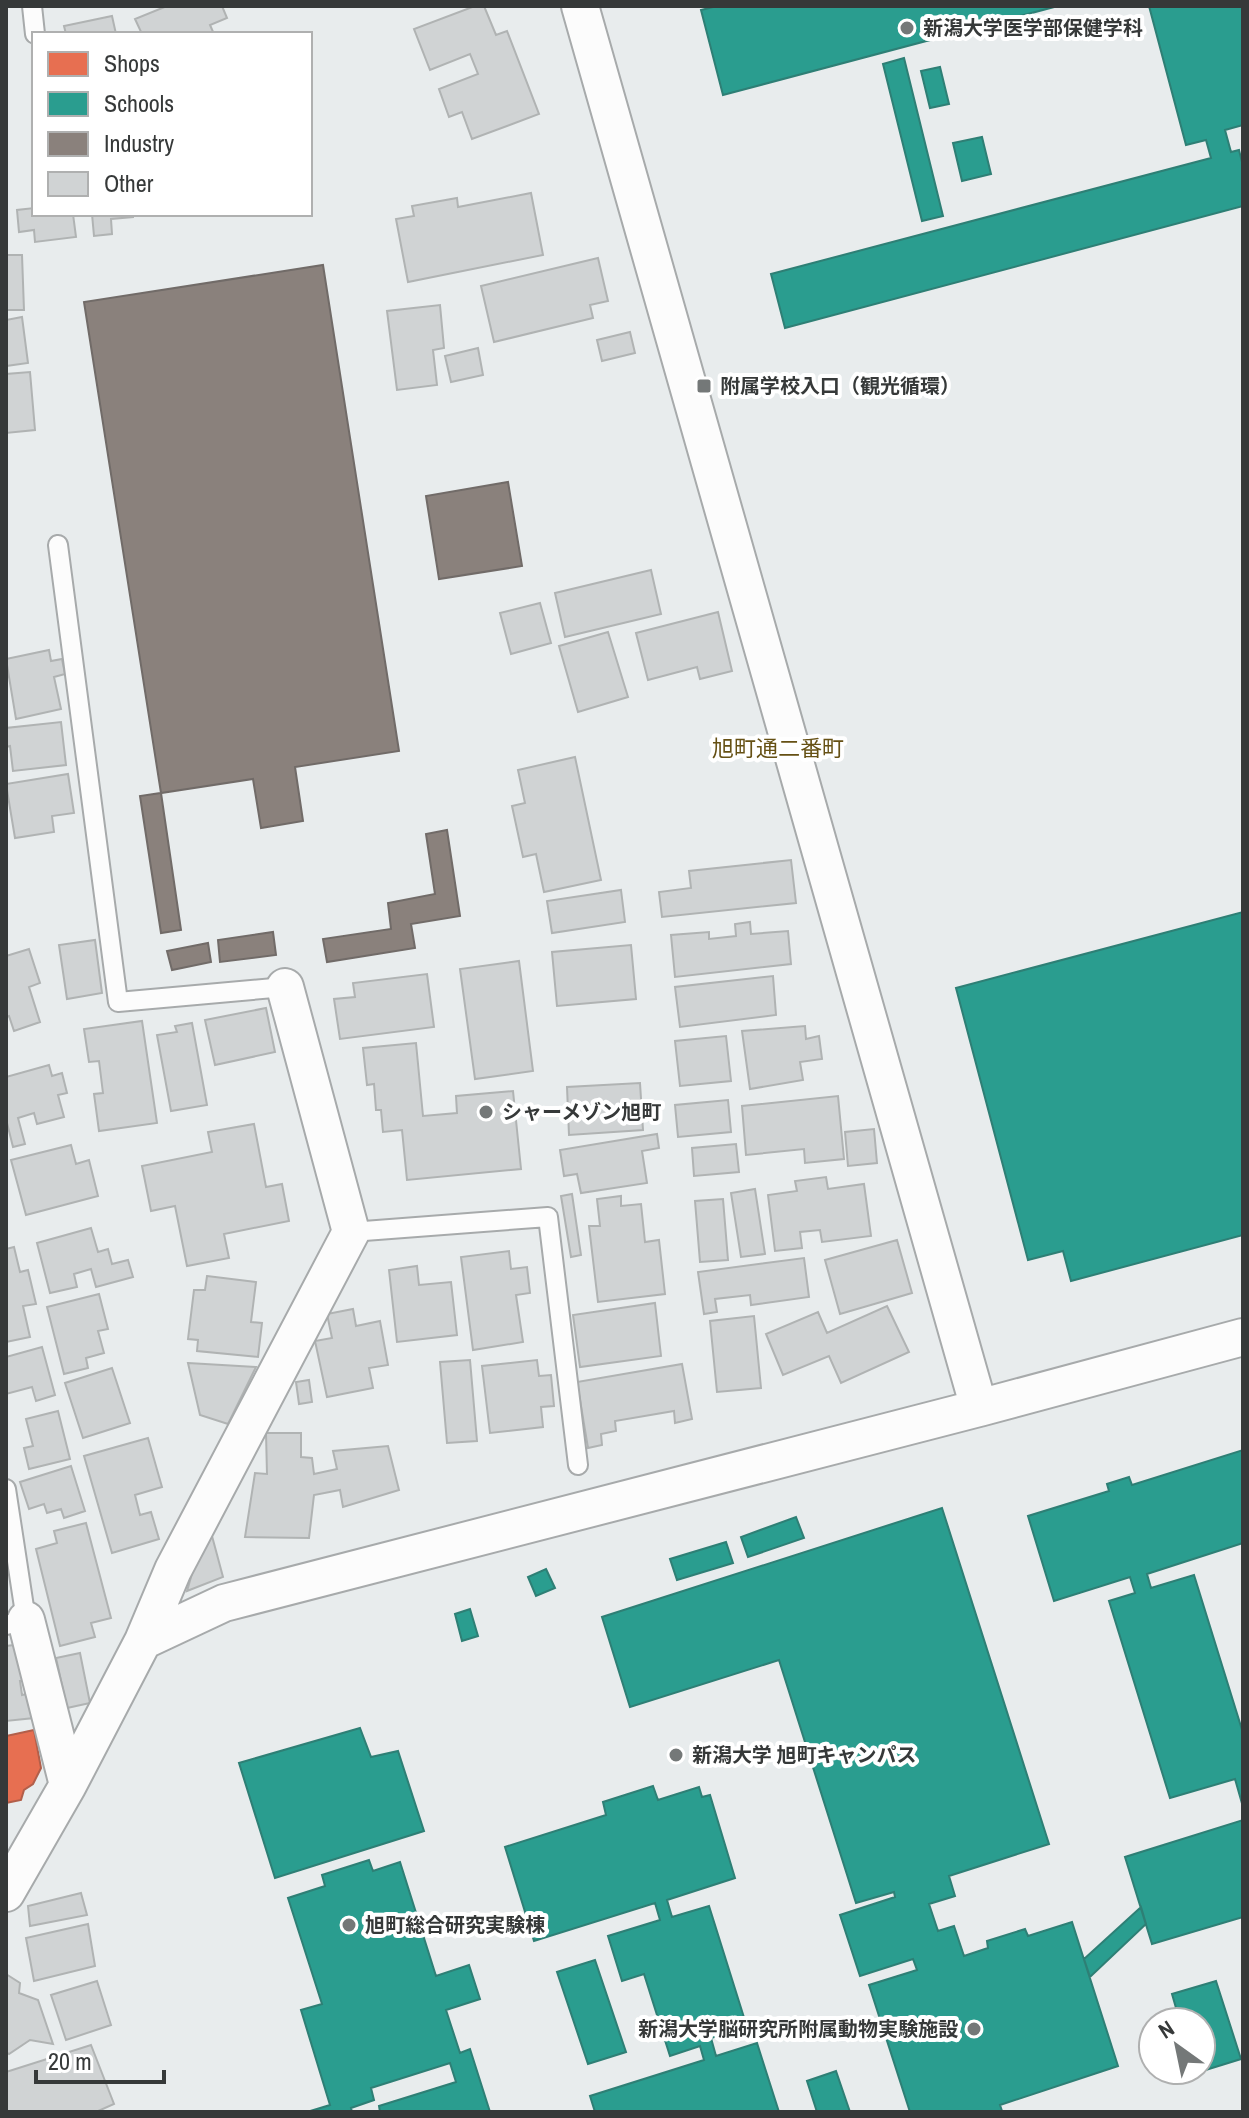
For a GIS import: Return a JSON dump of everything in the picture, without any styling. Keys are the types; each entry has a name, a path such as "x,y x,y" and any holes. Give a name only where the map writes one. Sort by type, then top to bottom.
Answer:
{"street":[{"path":"580,6 979,1408"},
{"path":"6,1893 68,1785 143,1641 173,1570 351,1232 285,987"},
{"path":"143,1641 224,1603 1243,1337"},
{"path":"16,1622 68,1785"}],"lane":[{"path":"32,6 35,32"},
{"path":"58,545 118,1002 285,987"},
{"path":"351,1232 548,1217 578,1465"},
{"path":"6,1489 16,1622"}],"building: Shops":[{"path":"34,1730 41,1768 33,1784 24,1790 21,1800 6,1803 6,1736"}],"building: Schools":[{"path":"717,6 1058,6 723,95 701,10"},
{"path":"1149,6 1243,6 1243,125 1225,130 1231,152 1239,150 1243,166 1243,206 785,328 771,274 1211,158 1206,140 1186,145"},
{"path":"904,58 943,216 922,221 883,64"},
{"path":"940,67 949,104 930,108 921,71"},
{"path":"982,137 991,174 962,181 953,143"},
{"path":"1243,912 1243,1235 1071,1281 1063,1251 1028,1260 956,988"},
{"path":"1243,1450 1243,1543 1147,1574 1151,1588 1194,1575 1243,1733 1243,1807 1235,1779 1170,1798 1109,1601 1135,1593 1130,1577 1054,1601 1028,1516 1109,1491 1107,1484 1129,1477 1132,1485"},
{"path":"942,1508 1049,1844 949,1876 955,1896 929,1904 938,1931 954,1926 964,1956 988,1948 987,1941 1025,1929 1028,1936 1072,1922 1118,2066 1000,2105 1002,2111 998,2112 910,2112 869,1985 917,1970 913,1959 860,1976 840,1915 895,1897 894,1892 856,1903 779,1660 630,1707 602,1617"},
{"path":"796,1517 804,1538 748,1557 741,1537"},
{"path":"726,1542 733,1563 677,1580 670,1559"},
{"path":"546,1569 555,1588 536,1596 528,1577"},
{"path":"470,1609 478,1636 462,1641 455,1614"},
{"path":"360,1728 371,1757 398,1751 424,1831 275,1878 239,1763"},
{"path":"653,1786 658,1800 699,1787 702,1797 710,1795 735,1878 667,1900 672,1917 709,1906 747,2027 711,2038 716,2056 757,2043 779,2112 595,2112 590,2096 704,2060 700,2046 670,2056 644,1974 622,1981 608,1936 660,1920 655,1903 534,1941 505,1847 606,1815 603,1802"},
{"path":"1243,1820 1243,1917 1152,1944 1125,1857"},
{"path":"369,1860 373,1871 400,1862 436,1976 469,1965 480,1999 446,2010 460,2053 470,2049 490,2112 380,2112 379,2106 456,2082 450,2063 371,2088 374,2100 351,2108 352,2112 307,2112 330,2105 301,2010 322,2004 288,1898 325,1886 322,1875"},
{"path":"1141,1907 1146,1924 1090,1977 1084,1959"},
{"path":"595,1960 626,2052 588,2064 557,1972"},
{"path":"1216,1981 1241,2059 1217,2066 1217,2006 1175,2006 1172,1994"},
{"path":"836,2071 850,2112 817,2112 807,2081"}],"building: Industry":[{"path":"323,265 399,751 295,767 303,821 261,828 253,779 161,793 84,302"},
{"path":"508,482 522,566 439,579 426,496"},
{"path":"161,793 181,930 161,933 140,796"},
{"path":"447,830 460,916 411,924 415,948 327,962 323,939 391,929 388,903 435,894 426,834"},
{"path":"273,932 276,955 220,962 218,940"},
{"path":"208,943 211,962 172,970 167,951"}],"building: Other":[{"path":"167,6 222,6 227,18 210,25 213,32 141,32 135,19"},
{"path":"475,6 484,6 496,35 507,31 539,114 472,139 462,112 449,117 439,89 478,74 470,54 430,70 414,29"},
{"path":"112,16 116,32 66,32 64,26"},
{"path":"531,193 543,255 408,282 396,219 414,216 412,206 457,198 458,207"},
{"path":"32,208 32,216 73,216 76,237 35,242 34,230 19,232 17,210"},
{"path":"92,216 133,216 111,219 112,234 94,236"},
{"path":"6,255 22,255 24,310 6,310"},
{"path":"598,258 608,301 590,305 593,318 494,342 481,286"},
{"path":"440,305 444,348 433,350 437,385 397,390 387,311"},
{"path":"22,317 28,363 6,366 6,320"},
{"path":"630,332 635,353 602,361 597,340"},
{"path":"478,348 483,375 451,382 445,356"},
{"path":"30,372 35,430 6,433 6,374"},
{"path":"651,570 661,614 565,637 555,593"},
{"path":"540,603 551,643 511,654 500,613"},
{"path":"718,612 732,671 700,679 697,667 648,680 636,633"},
{"path":"608,632 628,697 578,712 559,646"},
{"path":"49,650 51,661 62,659 65,674 54,677 61,709 16,719 6,659"},
{"path":"61,722 66,765 13,771 10,746 6,747 6,728"},
{"path":"575,757 601,880 544,892 536,854 523,857 512,806 525,803 518,770"},
{"path":"68,774 74,813 52,816 54,832 15,838 6,784"},
{"path":"791,860 796,903 662,917 659,892 691,888 689,871"},
{"path":"621,890 625,922 552,933 547,901"},
{"path":"750,922 751,934 788,931 791,964 675,977 671,935 709,932 709,939 736,936 735,924"},
{"path":"95,940 102,993 67,999 59,945"},
{"path":"631,945 636,999 557,1006 552,952"},
{"path":"29,949 40,983 29,987 40,1022 14,1031 9,1016 6,1017 6,956"},
{"path":"519,961 533,1071 475,1079 460,969"},
{"path":"427,974 434,1027 340,1039 334,999 355,997 353,983"},
{"path":"773,976 776,1015 680,1027 675,987"},
{"path":"266,1008 275,1052 215,1065 205,1020"},
{"path":"142,1021 157,1123 99,1131 94,1094 103,1093 99,1061 89,1062 84,1029"},
{"path":"192,1023 207,1105 171,1111 157,1035 177,1032 175,1026"},
{"path":"805,1026 806,1039 819,1036 822,1059 800,1062 803,1080 750,1089 742,1031"},
{"path":"726,1036 731,1081 680,1086 675,1041"},
{"name":"シャーメゾン旭町","path":"416,1043 423,1116 457,1113 456,1096 513,1091 521,1169 407,1180 402,1130 383,1132 381,1110 376,1110 374,1084 367,1085 363,1048"},
{"path":"49,1065 52,1076 62,1073 67,1093 58,1095 64,1117 37,1124 34,1113 18,1118 25,1144 13,1147 6,1119 6,1077"},
{"path":"640,1083 643,1130 569,1135 567,1087"},
{"path":"838,1096 844,1159 805,1163 804,1149 746,1155 742,1106"},
{"path":"728,1100 731,1132 678,1137 675,1105"},
{"path":"254,1124 266,1187 282,1184 289,1221 224,1234 229,1258 187,1266 175,1206 151,1211 142,1166 212,1152 208,1132"},
{"path":"874,1129 877,1163 848,1166 845,1132"},
{"path":"657,1134 659,1148 642,1151 647,1183 581,1193 577,1174 564,1176 560,1150"},
{"path":"736,1144 739,1172 694,1176 692,1148"},
{"path":"71,1145 76,1164 89,1160 98,1196 26,1215 11,1160"},
{"path":"826,1177 828,1189 864,1184 871,1236 822,1242 820,1230 800,1232 802,1248 775,1251 768,1195 797,1191 795,1181"},
{"path":"755,1189 765,1254 741,1257 731,1193"},
{"path":"572,1194 581,1255 571,1257 561,1196"},
{"path":"621,1196 621,1206 641,1204 645,1242 659,1240 665,1294 598,1302 589,1226 600,1226 597,1199"},
{"path":"723,1199 728,1260 700,1262 695,1201"},
{"path":"91,1228 98,1252 108,1249 112,1264 128,1260 133,1277 96,1287 91,1269 74,1274 77,1287 50,1293 37,1243"},
{"path":"897,1240 912,1293 840,1314 825,1260"},
{"path":"14,1247 20,1272 28,1270 36,1304 23,1306 30,1337 6,1342 6,1249"},
{"path":"509,1251 511,1269 527,1267 530,1293 516,1295 523,1342 473,1350 461,1257"},
{"path":"804,1258 809,1297 751,1305 750,1295 715,1299 717,1312 704,1314 698,1272"},
{"path":"417,1266 419,1285 451,1282 457,1335 397,1342 389,1270"},
{"path":"207,1276 256,1282 251,1322 262,1323 258,1357 197,1351 198,1340 188,1339 194,1290 205,1290"},
{"path":"99,1294 108,1329 98,1331 104,1353 86,1358 88,1368 64,1374 47,1307"},
{"path":"655,1303 661,1356 580,1367 573,1315"},
{"path":"887,1306 909,1352 841,1383 829,1356 783,1375 766,1334 818,1312 827,1333"},
{"path":"353,1309 356,1326 380,1321 388,1365 369,1368 373,1388 327,1397 315,1341 332,1338 327,1314"},
{"path":"754,1316 761,1388 717,1392 710,1321"},
{"path":"42,1347 55,1395 36,1401 32,1387 6,1394 6,1357"},
{"path":"470,1360 477,1441 447,1443 440,1362"},
{"path":"537,1360 539,1376 551,1375 554,1406 541,1407 543,1427 490,1433 482,1366"},
{"path":"188,1363 256,1367 228,1424 200,1415"},
{"path":"682,1364 692,1419 675,1423 674,1411 615,1421 616,1431 601,1434 602,1445 588,1448 577,1382"},
{"path":"112,1368 130,1423 83,1438 65,1383"},
{"path":"309,1380 312,1402 299,1404 296,1382"},
{"path":"58,1411 70,1459 29,1469 24,1448 33,1446 26,1419"},
{"path":"266,1433 301,1433 301,1457 312,1458 314,1474 337,1469 333,1451 388,1446 399,1490 343,1507 340,1490 314,1495 309,1538 245,1537 255,1473 267,1474"},
{"path":"148,1438 162,1487 135,1495 140,1515 151,1512 159,1539 112,1553 84,1456"},
{"path":"71,1466 85,1511 64,1518 61,1509 47,1513 44,1504 29,1509 20,1482"},
{"path":"86,1523 111,1618 91,1623 95,1637 60,1646 36,1549 57,1543 54,1531"},
{"path":"212,1536 223,1577 187,1591 202,1539"},
{"path":"23,1644 27,1681 20,1681 22,1695 32,1693 34,1718 6,1721 6,1646"},
{"path":"80,1653 90,1703 67,1708 56,1658"},
{"path":"81,1893 87,1915 30,1926 28,1906"},
{"path":"88,1924 95,1966 34,1981 26,1938"},
{"path":"6,1974 20,1983 19,1993 38,2000 53,2044 30,2040 9,2054 6,2052"},
{"path":"97,1981 111,2025 66,2040 51,1995"},
{"path":"91,2045 114,2104 96,2112 6,2112 6,2072"}],"place":[{"name":"新潟大学医学部保健学科","path":"907,28"},
{"name":"附属学校入口（観光循環）","path":"704,386"},
{"name":"シャーメゾン旭町","path":"486,1112"},
{"name":"新潟大学 旭町キャンパス","path":"676,1755"},
{"name":"旭町総合研究実験棟","path":"349,1925"},
{"name":"新潟大学脳研究所附属動物実験施設","path":"974,2029"}],"district":[{"name":"旭町通二番町","path":"778,748"}]}
